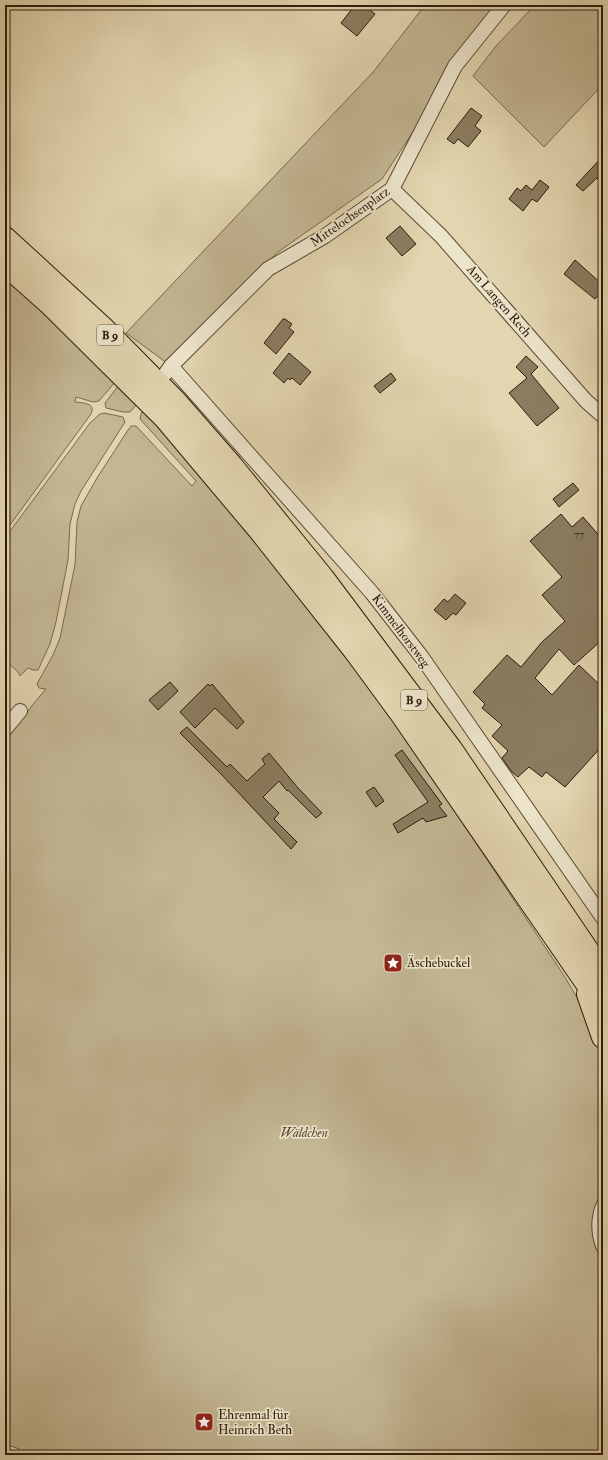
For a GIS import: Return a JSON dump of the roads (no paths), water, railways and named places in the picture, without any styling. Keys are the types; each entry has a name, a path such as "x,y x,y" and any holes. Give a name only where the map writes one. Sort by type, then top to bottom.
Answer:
{"highway":[{"name":"B 9","path":"5,238 102,327 176,402 231,465 328,584 451,750 603,973"},
{"name":"B 9","path":"5,264 48,302 165,418 261,532 355,651 402,715 582,978 603,1037"},
{"path":"582,978 603,1007"}],"street":[{"name":"Mittelochsenplatz","path":"168,370 268,269 325,236 392,189 456,66 504,5"},
{"name":"Am Langen Rech","path":"392,189 442,236 586,401 603,416"},
{"name":"Kimmelhorstweg","path":"168,370 372,593 421,656 603,918"},
{"path":"5,729 20,711"},
{"path":"603,1206 599,1224 599,1234 603,1246"},
{"path":"5,1452 14,1455"}],"place":[{"name":"Äschebuckel","path":"393,963"},
{"name":"Ehrenmal für Heinrich Beth","path":"204,1422"}],"park label":[{"name":"Wäldchen","path":"304,1133"}]}
